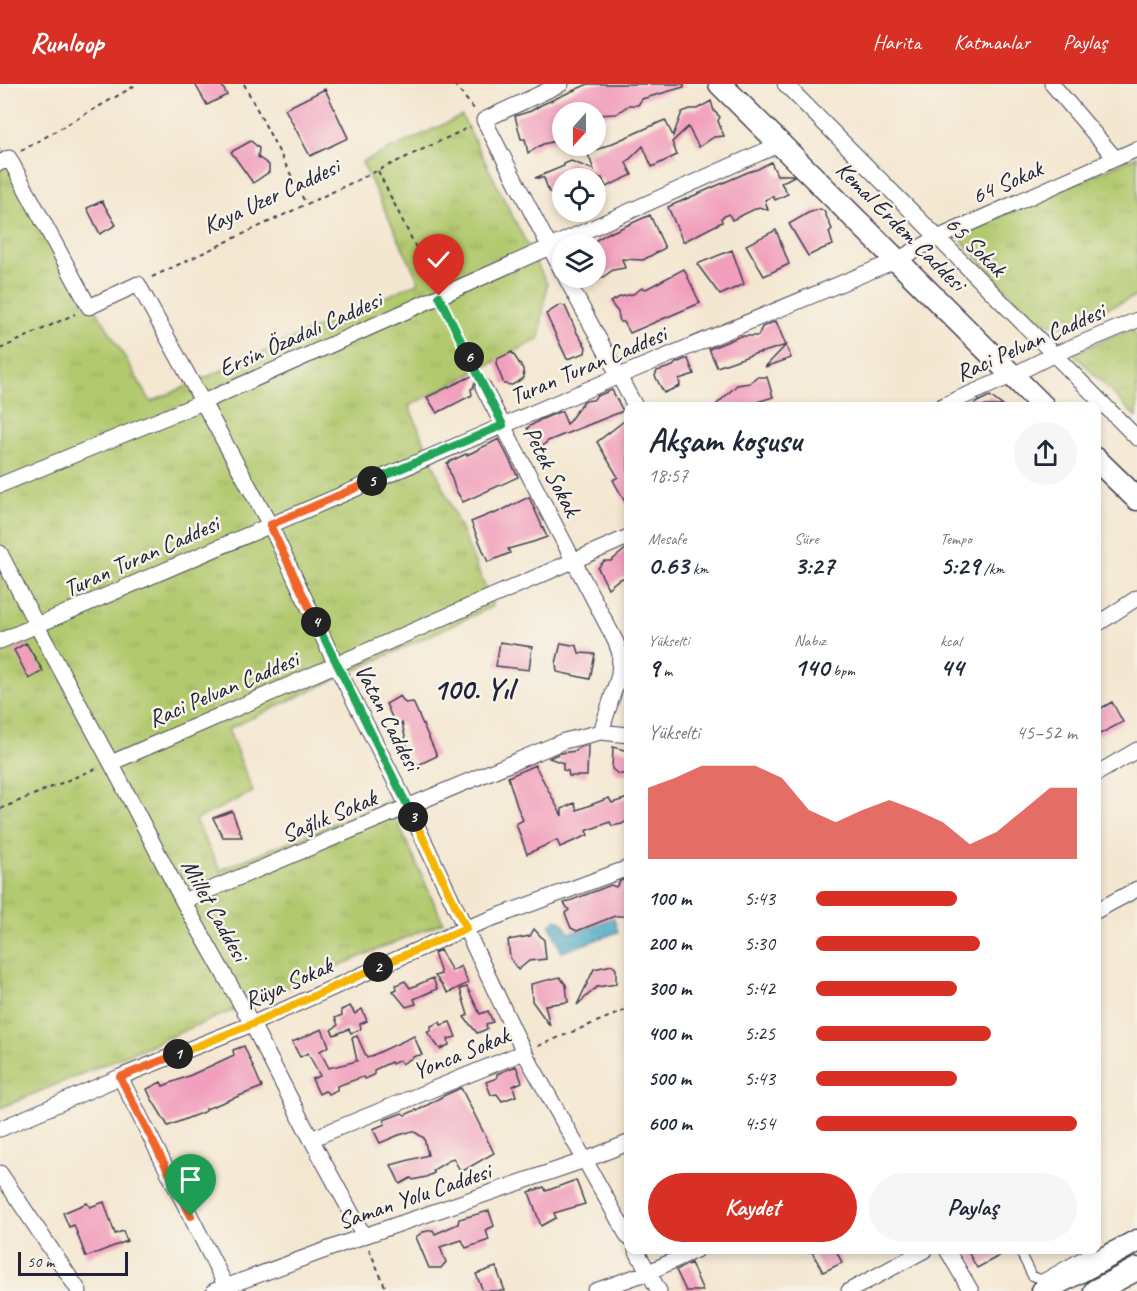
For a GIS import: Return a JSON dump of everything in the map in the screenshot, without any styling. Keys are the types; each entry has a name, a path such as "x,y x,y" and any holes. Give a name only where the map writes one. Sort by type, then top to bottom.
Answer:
{"main road":[{"name":"Kemal Erdem Caddesi","path":"720,84 1039,402"},
{"path":"1101,464 1137,499"},
{"path":"1101,1248 1137,1241"},
{"path":"1043,1291 1091,1254"},
{"path":"1095,1291 1137,1269"}],"street":[{"path":"552,253 484,120 561,84"},
{"name":"65 Sokak","path":"785,84 1101,402"},
{"path":"1052,84 1115,158"},
{"name":"Ersin Özadalı Caddesi","path":"0,485 203,402 780,144"},
{"name":"64 Sokak","path":"897,260 937,238 1137,149"},
{"path":"4,160 89,307 138,284"},
{"name":"Turan Turan Caddesi","path":"0,641 503,425 897,260"},
{"name":"Vatan Caddesi","path":"138,284 270,525 336,665 408,807 524,1052 624,1230"},
{"path":"571,288 633,402"},
{"name":"Raci Pelvan Caddesi","path":"951,402 1053,355 1137,320"},
{"name":"Petek Sokak","path":"483,387 616,642 620,654 619,675 601,732"},
{"name":"65 Sokak","path":"1101,402 1137,438"},
{"name":"Raci Pelvan Caddesi","path":"111,763 624,539"},
{"name":"Millet Caddesi","path":"0,553 183,901 252,1024 364,1236"},
{"path":"1101,622 1137,598"},
{"name":"Sağlık Sokak","path":"183,901 564,741 601,732 624,735"},
{"path":"1101,771 1137,750"},
{"name":"Rüya Sokak","path":"0,1129 120,1077 252,1024 466,928 624,869"},
{"path":"1101,908 1137,889"},
{"name":"Yonca Sokak","path":"311,1138 524,1052"},
{"path":"120,1077 220,1288"},
{"name":"Saman Yolu Caddesi","path":"220,1288 624,1145"},
{"path":"0,1173 79,1291"},
{"path":"638,1254 659,1291"},
{"path":"596,1291 649,1272 687,1254"},
{"path":"849,1291 918,1254"},
{"path":"949,1254 971,1291"}],"lane":[{"path":"1021,1254 1032,1276 1041,1279 1088,1254"}],"path":[{"path":"4,160 138,84"},
{"path":"244,84 306,204"},
{"path":"454,84 484,120"},
{"name":"Kaya Uzer Caddesi","path":"138,284 484,120"},
{"path":"378,170 483,387"},
{"path":"0,349 89,307"},
{"path":"0,809 111,763"},
{"name":"Yonca Sokak","path":"524,1052 624,1011"},
{"path":"364,1236 387,1291"}],"green space":[{"path":"462,116 547,284 539,339 409,406 493,606 228,729 253,792 195,820 220,870 388,801 443,922 0,1108 0,146 151,402 419,282 362,162"},
{"path":"1137,156 1137,296 1062,326 1041,322 998,281 964,243 960,234"},
{"path":"1132,328 1137,340 1137,418 1073,353"}],"water":[{"path":"614,918 618,932 562,952 550,926 556,919 563,923 569,933"}],"building":[{"path":"195,84 221,84 227,95 207,105"},
{"path":"588,84 684,84 684,87 642,99 638,105 629,105 616,114 606,114 606,102 552,102 552,142 543,144 528,153 525,139 521,139 515,116"},
{"path":"325,89 348,138 310,156 285,109"},
{"path":"711,101 714,111 720,117 718,121 724,136 714,137 699,147 688,127 672,142 677,155 652,167 643,146 626,163 632,175 606,187 606,168 593,168 589,156 606,156 606,146 665,120 673,136 682,112 697,109"},
{"path":"251,141 259,148 258,157 269,165 269,172 253,183 231,152"},
{"path":"571,161 589,168 559,168"},
{"path":"771,162 777,175 794,176 781,183 788,194 775,200 773,196 765,200 768,210 759,207 732,220 729,214 721,218 722,222 683,242 668,207"},
{"path":"552,171 552,193 549,192 544,178 535,178"},
{"path":"102,201 116,225 100,234 87,208"},
{"path":"820,209 824,211 832,229 829,232 833,245 808,256 789,224"},
{"path":"650,215 665,248 643,260 622,259 625,268 613,270 606,275 606,234"},
{"path":"776,230 789,264 764,276 746,245"},
{"path":"732,250 744,284 720,295 697,264"},
{"path":"684,269 700,303 630,333 624,322 620,322 618,312 610,302 633,294 642,288 646,289"},
{"path":"560,305 565,306 586,347 585,353 567,359 546,314"},
{"path":"776,321 786,345 717,367 709,349 741,336 758,336 762,327"},
{"path":"786,345 791,358 765,367"},
{"path":"512,352 523,369 524,378 512,385 504,384 496,364 497,359"},
{"path":"688,359 694,374 679,379 680,386 664,393 655,376 657,371"},
{"path":"474,375 477,380 471,389 472,395 437,413 427,397"},
{"path":"756,377 767,377 773,397 757,402 719,402 737,385 750,383"},
{"path":"612,390 623,411 548,441 539,449 527,428 559,412 562,412 567,424 584,401 593,400"},
{"path":"990,396 998,402 977,402"},
{"path":"624,421 624,500 613,480 618,477 597,442"},
{"path":"499,439 518,477 463,502 455,489 447,463"},
{"path":"529,497 547,537 508,549 510,553 488,562 471,522"},
{"path":"624,550 624,578 608,588 598,568 604,561 611,561"},
{"path":"500,642 532,647 529,670 496,666"},
{"path":"26,643 43,671 29,679 14,650"},
{"path":"561,643 577,646 579,653 595,654 590,679 557,672 556,663"},
{"path":"400,696 405,703 413,702 437,756 418,765 409,755 402,723 396,726 386,704"},
{"path":"1112,702 1123,722 1101,733 1101,708"},
{"path":"588,745 587,776 569,776 568,771 563,770 563,763 549,758 560,753 576,751"},
{"path":"613,747 624,750 624,774 618,774 612,769"},
{"path":"535,765 562,816 562,809 574,803 577,810 609,798 612,803 624,799 624,823 612,826 610,822 586,831 588,835 560,847 557,840 527,854 516,824 523,820 508,777"},
{"path":"232,811 242,837 223,837 213,818"},
{"path":"624,880 624,916 615,916 577,931 571,928 565,913 569,910 564,903 611,885 616,887"},
{"path":"534,929 544,940 546,959 529,961 518,970 510,958 508,940 530,936"},
{"path":"440,950 452,971 461,966 468,983 448,993 435,976 441,974 434,953"},
{"path":"612,965 616,969 616,984 597,987 577,1005 594,969"},
{"path":"560,977 566,985 568,1002 545,1005 550,1026 532,1001 531,984"},
{"path":"433,978 437,989 414,999 416,1004 406,1007 393,991 397,989 396,985 405,981 410,988"},
{"path":"467,987 480,1014 488,1011 493,1022 486,1024 487,1029 477,1033 464,1017 468,1015 460,989"},
{"path":"350,1006 355,1014 362,1009 367,1021 360,1024 361,1029 351,1033 349,1029 334,1035 331,1030 338,1025 335,1018 342,1015 341,1010"},
{"path":"440,1022 441,1025 450,1022 456,1037 448,1039 449,1045 440,1049 427,1032 431,1031 431,1026"},
{"path":"322,1029 329,1046 320,1051 329,1068 357,1061 352,1038 357,1036 367,1058 414,1036 422,1055 415,1056 402,1064 400,1060 392,1064 391,1062 374,1070 374,1075 365,1079 363,1077 337,1086 337,1090 329,1094 325,1091 319,1094 312,1079 320,1076 308,1053 300,1057 292,1042"},
{"path":"244,1046 262,1087 168,1126 147,1089 161,1082 163,1086 191,1075 234,1055 233,1050"},
{"path":"516,1066 522,1082 513,1086 516,1096 502,1101 497,1094 491,1095 486,1082 497,1078 497,1074"},
{"path":"461,1088 494,1153 461,1172 453,1158 426,1177 413,1180 411,1178 400,1184 391,1165 428,1155 424,1138 413,1131 380,1143 373,1129 385,1124 384,1120 402,1113 405,1115 417,1111"},
{"path":"576,1180 585,1204 554,1213 556,1218 541,1226 529,1192 544,1187 546,1191"},
{"path":"104,1202 115,1234 123,1231 127,1241 86,1257 74,1225 69,1227 63,1213 87,1203 90,1207"},
{"path":"489,1211 494,1226 486,1230 489,1240 466,1248 462,1240 440,1247 446,1262 441,1268 429,1268 416,1237 423,1232 433,1230 435,1234 458,1224 459,1219"},
{"path":"813,1254 838,1254 842,1263 823,1272"},
{"path":"969,1254 1003,1254 977,1268"},
{"path":"691,1263 703,1291 686,1291 676,1270"},
{"path":"496,1267 505,1291 483,1291 476,1274"}],"district":[{"name":"100. Yıl","path":"473,689"}],"route":[{"path":"191,1216 120,1077 252,1024 466,928 336,665 270,525 503,425 439,296"}]}
